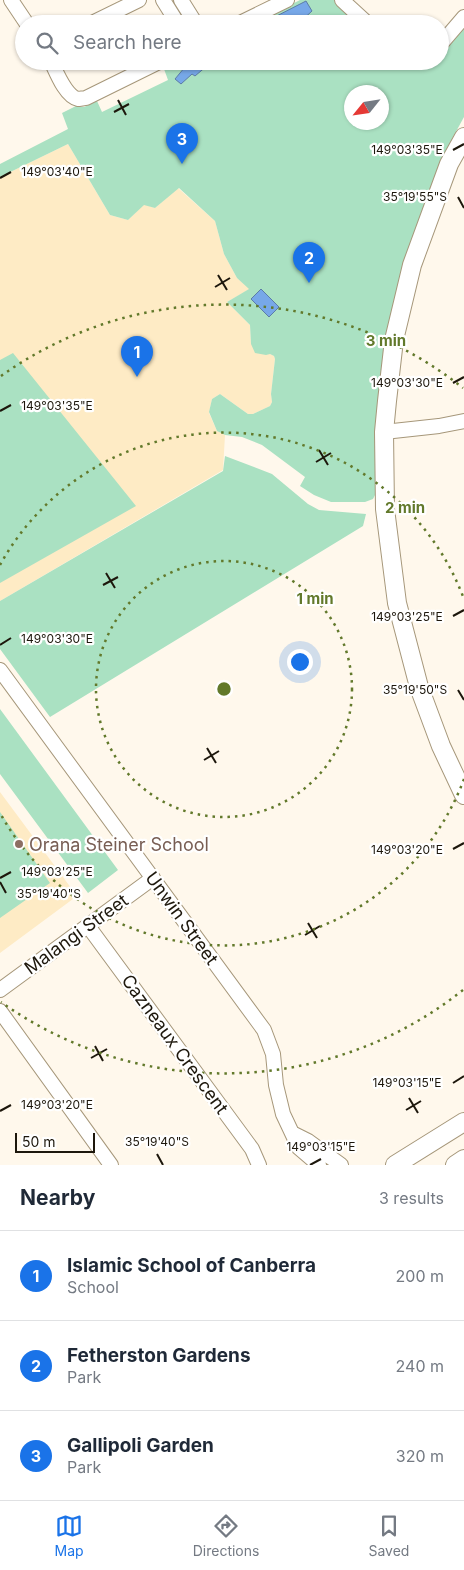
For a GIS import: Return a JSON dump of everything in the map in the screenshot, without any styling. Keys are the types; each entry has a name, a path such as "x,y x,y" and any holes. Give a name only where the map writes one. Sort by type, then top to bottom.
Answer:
{"main road":[{"path":"464,136 448,164 412,265 394,340 384,432 386,509 397,602 419,687 441,746 464,795"},
{"path":"395,1165 464,1122"},
{"path":"455,1165 464,1159"}],"street":[{"path":"11,0 21,15"},
{"path":"108,15 139,0"},
{"path":"163,0 172,15"},
{"path":"181,0 190,15"},
{"path":"256,15 287,0"},
{"path":"342,0 358,15"},
{"path":"449,34 464,17"},
{"path":"56,70 66,91 78,99 86,98 143,70"},
{"path":"384,432 440,426 464,421"},
{"name":"Unwin Street","path":"0,670 264,1030 273,1054 276,1085 283,1114 299,1148 315,1164"},
{"name":"Malangi Street","path":"0,990 153,878"},
{"name":"Cazneaux Crescent","path":"88,926 252,1149 259,1165"},
{"path":"0,1011 111,1165"},
{"path":"294,1134 308,1141 341,1165"}],"shaded area":[{"path":"68,144 110,215 128,220 144,204 155,208 178,188 215,221 224,254 237,278 250,289 227,302 250,325 251,344 274,356 275,359 271,394 272,402 270,406 253,414 248,414 220,394 212,399 209,413 217,431 225,435 223,470 0,601 0,177"},
{"name":"Orana Steiner School","path":"0,792 77,896 0,953"}],"green space":[{"path":"300,0 336,0 352,15 271,15"},
{"path":"464,24 464,117 453,137 405,259 376,493 373,499 365,502 331,502 314,495 300,486 305,477 262,445 242,437 225,435 217,431 209,412 212,399 220,394 248,414 253,414 270,406 272,402 271,394 275,359 270,354 255,353 251,344 250,325 227,302 249,289 237,278 224,254 215,221 179,188 155,208 144,205 128,220 110,215 68,144 0,177 0,164 68,129 62,113 76,106 84,107 97,101 102,112 168,80 164,70 449,70 449,42"},
{"path":"13,353 136,506 0,583 0,360"},
{"path":"225,456 272,474 308,504 319,510 366,514 363,526 50,717 0,649 0,601 223,471"},
{"path":"0,709 118,870 88,893 0,774"},
{"path":"0,812 50,883 0,918"}],"water":[{"path":"306,1 312,11 308,15 279,15"},
{"path":"182,70 202,70 195,76 192,74 181,84 175,79"},
{"path":"261,289 279,307 269,317 251,299"}],"place":[{"name":"Gallipoli Garden","path":"182,164"},
{"name":"Fetherston Gardens","path":"309,283"},
{"name":"Islamic School of Canberra","path":"137,377"},
{"name":"Orana Steiner School","path":"19,844"}]}
